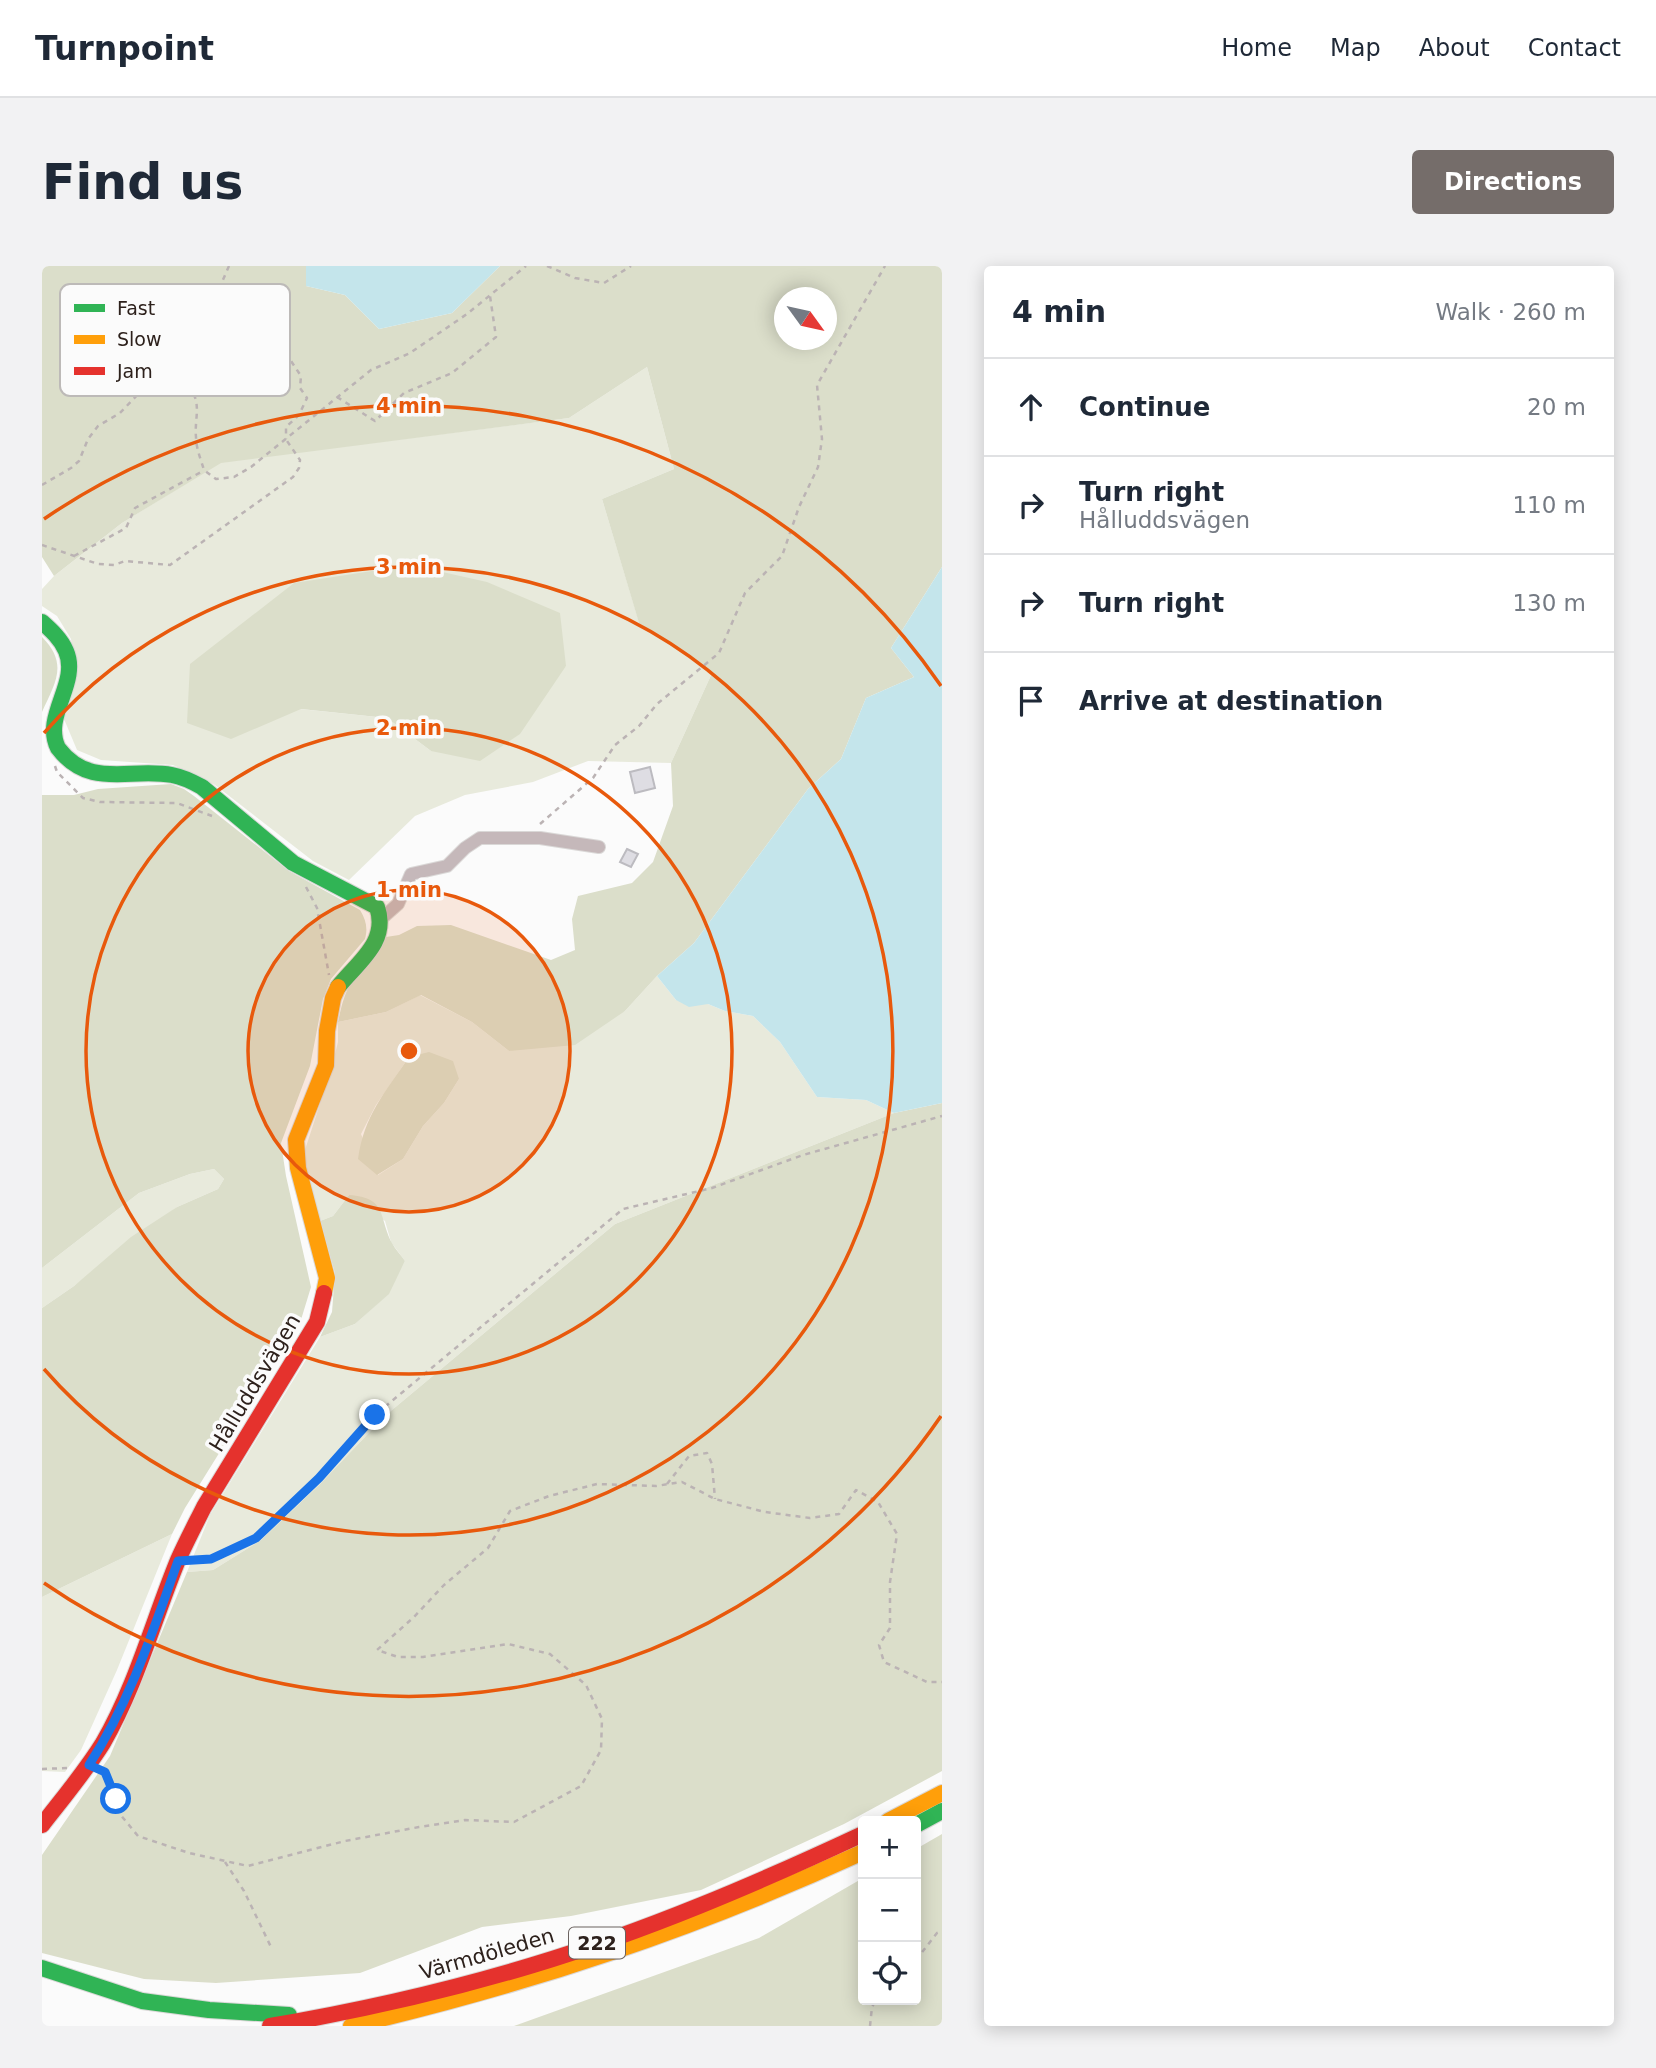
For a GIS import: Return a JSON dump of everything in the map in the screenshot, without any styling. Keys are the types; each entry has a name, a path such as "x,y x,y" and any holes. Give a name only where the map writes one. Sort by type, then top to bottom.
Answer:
{"main road":[{"path":"42,622 62,640 69,659 68,678 50,722 53,740 65,758 79,769 100,776 160,774 186,778 202,787 293,863 377,907 381,919"},
{"name":"Hålluddsvägen","path":"42,1825 82,1766 104,1741 137,1671 178,1561 204,1507 317,1322 327,1278 298,1168 296,1140 326,1065 327,1031 338,985 375,945 381,919"},
{"path":"898,1816 942,1793"},
{"path":"921,1822 942,1811"},
{"name":"Värmdöleden","path":"270,2026 453,1986 590,1945 687,1911 858,1836"},
{"name":"Värmdöleden","path":"351,2026 513,1986 596,1960 692,1926 786,1888 858,1854"},
{"path":"42,1968 142,2001 209,2010 318,2017"},
{"path":"398,2026 513,1986"}],"street":[{"path":"381,919 398,904 411,874 447,866 480,838 540,838 599,847"}],"path":[{"path":"221,284 229,266"},
{"path":"193,396 198,413 195,437 204,470 216,479 234,477 286,440 371,370 410,353 467,314 526,266"},
{"path":"547,266 575,278 604,283 631,266"},
{"path":"525,838 593,778 615,745 639,726 656,704 719,653 745,593 782,556 799,507 818,467 822,439 817,385 885,266"},
{"path":"337,397 375,421 404,393 452,373 496,337 490,295"},
{"path":"42,546 98,564 114,565 125,561 170,565 293,477 299,468 300,460 286,440 286,427 299,415 307,398 300,388 301,376 290,361"},
{"path":"42,485 79,461 88,439 98,425 120,413 136,396"},
{"path":"74,556 126,528 135,508 204,470"},
{"path":"53,762 57,772 83,798 100,802 177,803 218,819"},
{"path":"299,881 309,890 317,908 330,974 328,981"},
{"path":"178,1561 211,1559 256,1538 319,1478 375,1415 623,1209 712,1188 803,1155 942,1116"},
{"path":"667,1484 689,1456 707,1453 712,1464 715,1499"},
{"path":"42,1769 82,1766 105,1772 120,1813 138,1836 150,1842 248,1866 345,1841 465,1820 513,1822 548,1801 581,1786 601,1750 601,1719 586,1685 551,1654 509,1644 423,1657 398,1657 377,1650 444,1585 488,1548 510,1511 549,1496 597,1484 656,1486 682,1482 715,1499 765,1512 810,1518 839,1514 856,1490 878,1502 897,1534 890,1582 890,1628 879,1645 884,1662 927,1682 942,1682"},
{"path":"68,1776 82,1766"},
{"path":"225,1862 244,1891 271,1947"},
{"path":"921,1954 937,1933 942,1931"},
{"path":"870,2026 873,2005"}],"shaded area":[{"path":"647,367 674,469 602,499 639,622 712,673 671,763 588,761 533,782 465,795 415,816 349,880 313,861 215,785 173,765 101,760 77,750 64,719 75,669 71,639 57,616 42,606 42,589 54,576 122,523 221,462 569,418","holes":["566,666 431,751 387,718 300,709"]},
{"path":"657,976 676,1000 708,1004 725,1011 753,1016 780,1042 817,1097 866,1100 894,1113 615,1224 386,1415 320,1484 261,1540 213,1570 187,1572 210,1515 320,1337 355,1324 388,1294 405,1261 391,1242 385,1221 349,1195 333,1216 320,1221 303,1156 331,1070 338,1042 338,1022 386,1012 420,995 472,1022 509,1051 625,1011","holes":["409,1057 459,1079 444,1103 423,1126 403,1159 378,1175 361,1134 376,1105"]},
{"path":"214,1169 224,1179 218,1189 177,1207 42,1308 42,1268 139,1193 190,1174"},
{"path":"172,1534 117,1670 81,1750 65,1772 42,1771 42,1597"}],"green space":[{"path":"42,266 306,266 306,286 345,295 379,329 452,313 500,266 942,266 942,567 891,648 914,677 866,698 841,759 808,789 694,943 657,976 625,1011 575,1045 509,1051 472,1022 421,995 386,1012 338,1022 350,985 379,951 386,937 399,935 417,926 451,925 551,960 575,950 572,919 578,896 632,883 653,862 673,806 671,763 712,673 639,623 602,499 674,469 647,367 569,418 221,463 122,523 54,576 42,557"},
{"path":"411,565 487,582 560,613 566,666 520,734 480,761 431,751 387,718 301,709 231,739 187,723 190,664 294,583"},
{"path":"42,637 55,656 57,674 42,712"},
{"path":"171,784 194,796 289,871 360,910 365,921 365,939 331,979 323,999 310,1066 281,1143 311,1287 300,1323 185,1508 172,1534 42,1597 42,1308 74,1286 131,1237 177,1207 218,1189 224,1179 214,1169 190,1174 139,1193 42,1268 42,795 74,795 98,789"},
{"path":"429,1052 453,1061 459,1079 444,1103 423,1126 403,1159 377,1175 358,1159 370,1117 409,1057"},
{"path":"942,1103 942,1771 844,1824 701,1890 571,1916 482,1927 360,1973 216,1983 144,1979 42,1953 42,1855 110,1756 187,1572 213,1570 261,1540 320,1484 386,1415 615,1224 894,1113"},
{"path":"349,1195 376,1204 392,1243 405,1261 389,1294 355,1324 320,1337 332,1312 335,1273 320,1221 333,1216"},
{"path":"942,1834 942,2026 514,2026 759,1938 858,1881 858,2005 921,2005 921,1846"}],"water":[{"path":"306,266 500,266 452,313 379,329 345,295 306,286"},
{"path":"942,567 942,1103 894,1113 866,1100 817,1097 780,1042 753,1016 725,1011 708,1004 689,1007 676,1000 657,976 694,943 808,789 841,759 866,698 914,677 891,648"}],"building":[{"path":"650,767 655,788 635,793 630,772"},
{"path":"627,849 638,854 631,867 620,862"}],"traffic: fast":[{"path":"42,622 61,643 69,663 54,724 54,736 58,748 70,761 97,773 156,773 176,776 202,787 293,863 377,907 380,919 375,941 370,951 338,987"},
{"path":"921,1822 942,1811"},
{"path":"42,1968 142,2001 209,2010 289,2015"}],"traffic: slow":[{"path":"324,1293 327,1278 298,1168 296,1140 326,1065 327,1031 333,998 338,987"},
{"path":"898,1816 942,1793"},
{"path":"351,2026 483,1992 612,1952 737,1906 858,1854"}],"traffic: jam":[{"path":"42,1825 89,1764 115,1721 187,1540 204,1507 317,1322 324,1293"},
{"path":"270,2026 435,1992 575,1952 700,1906 858,1836"}],"route":[{"path":"116,1799 105,1772 89,1765 121,1709 143,1659 178,1561 211,1559 256,1538 319,1478 375,1415"}]}
